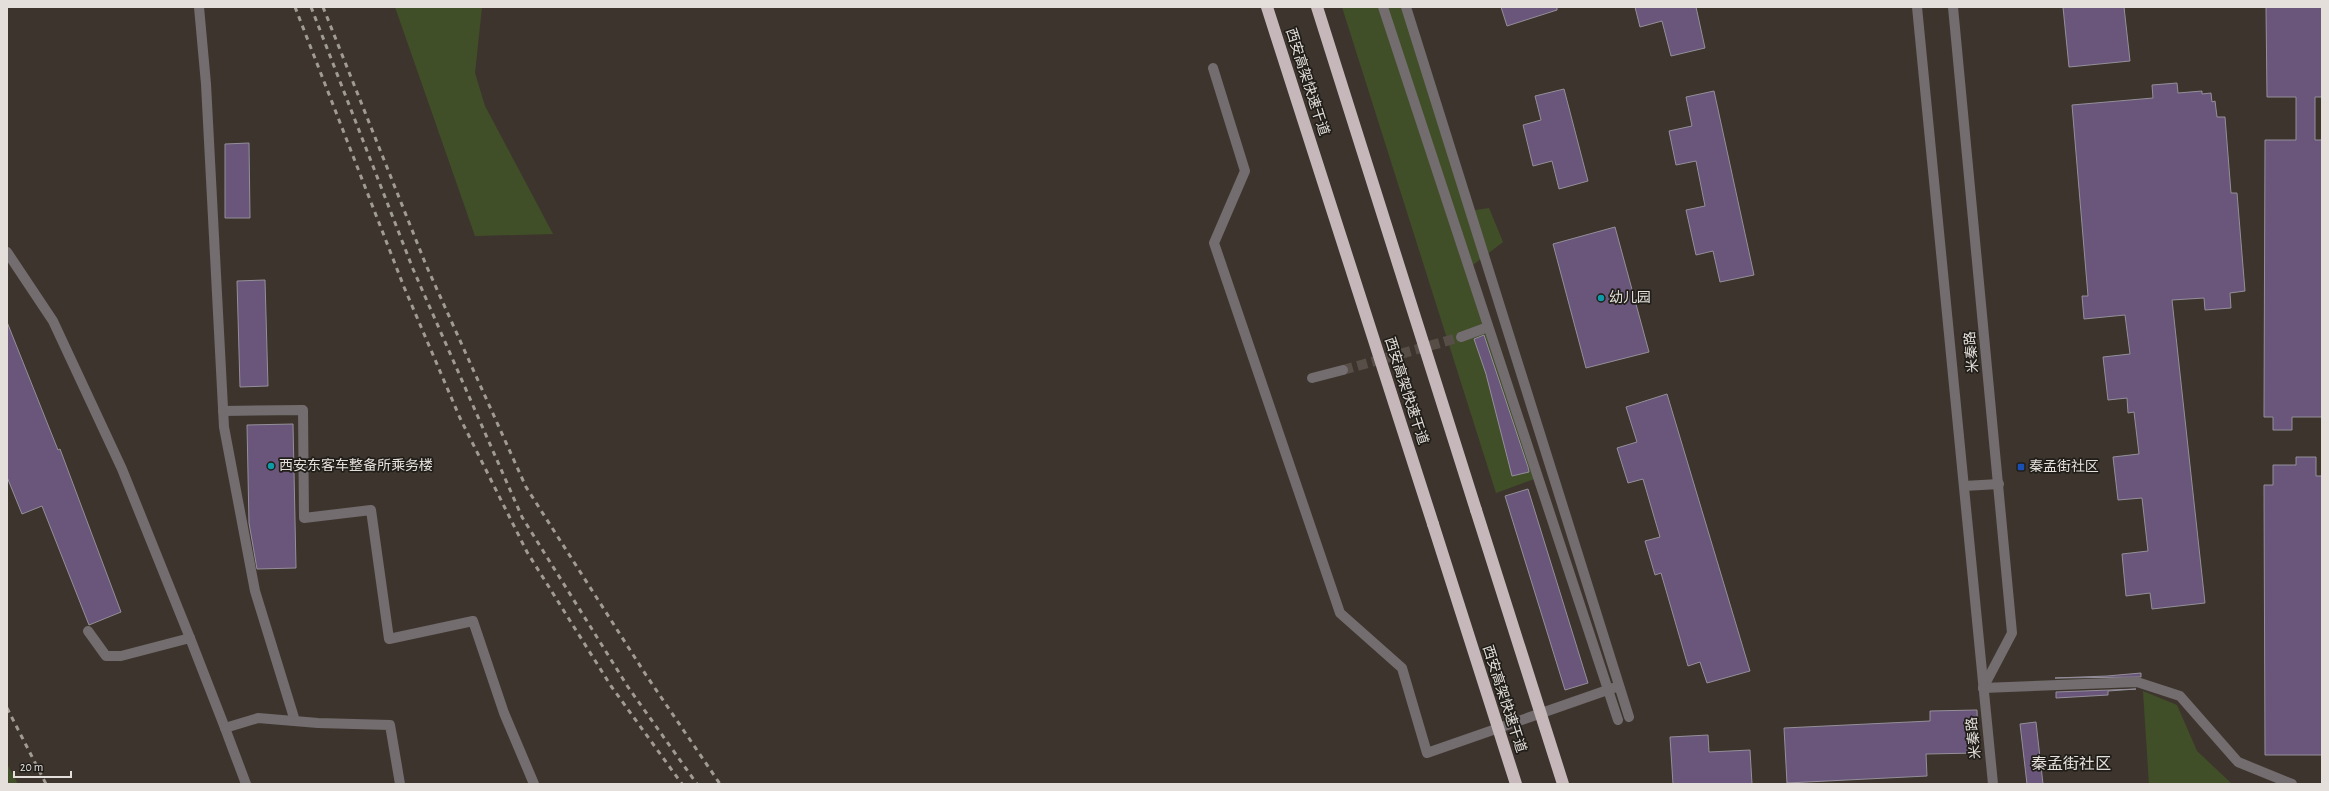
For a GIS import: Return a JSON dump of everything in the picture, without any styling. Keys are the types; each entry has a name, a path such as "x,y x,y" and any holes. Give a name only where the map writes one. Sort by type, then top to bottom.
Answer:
{"highway":[{"name":"西安高架快速干道","path":"1266,7 1516,784"},
{"path":"1316,7 1563,784"}],"street":[{"path":"200,7 207,92 224,427 255,591 295,721"},
{"path":"1383,7 1618,720"},
{"path":"1406,7 1629,717"},
{"name":"米秦路","path":"1917,7 1993,784"},
{"name":"米秦路","path":"1953,7 2012,633 1983,688"},
{"path":"1214,68 1245,172 1214,243 1340,613 1402,668 1427,753 1620,686"},
{"path":"7,252 53,321 122,470 190,638 246,784"},
{"path":"1461,336 1488,327"},
{"path":"1312,378 1343,370"},
{"path":"223,411 304,410 304,518 371,510 389,639 473,621 504,713 534,784"},
{"path":"1964,486 1999,484"},
{"path":"88,631 106,656 121,656 190,638"},
{"path":"1983,688 2137,682 2144,684 2180,696 2238,762 2292,784"},
{"path":"224,728 258,718 295,721 390,724 400,784"}],"green space":[{"path":"395,7 482,7 475,73 485,106 553,234 475,236"},
{"path":"1342,7 1409,7 1469,211 1489,208 1503,242 1465,271 1540,477 1496,493"},
{"path":"2143,691 2177,705 2197,751 2232,784 2149,784"},
{"path":"7,764 18,784 7,784"}],"building":[{"path":"1501,7 1557,7 1557,10 1507,26"},
{"path":"1635,7 1696,7 1705,48 1671,56 1662,21 1640,27"},
{"path":"2063,7 2124,7 2130,61 2069,67"},
{"path":"2266,7 2322,7 2322,97 2315,97 2315,140 2322,140 2322,417 2292,417 2292,430 2273,430 2273,417 2264,417 2265,140 2296,140 2296,97 2267,97"},
{"path":"2177,83 2178,93 2202,91 2202,94 2211,93 2212,102 2215,101 2217,117 2225,117 2231,193 2237,193 2245,291 2230,293 2231,308 2205,310 2204,298 2172,300 2205,603 2152,609 2150,593 2126,596 2122,554 2148,551 2142,498 2118,500 2113,457 2139,454 2134,412 2128,413 2127,398 2108,400 2103,357 2130,354 2125,315 2084,319 2082,296 2088,296 2072,105 2153,98 2152,85"},
{"path":"1564,89 1588,181 1559,189 1552,161 1533,166 1523,125 1541,120 1535,96"},
{"path":"1714,91 1754,275 1720,282 1713,251 1696,255 1686,210 1705,206 1696,161 1676,165 1669,131 1692,126 1686,97"},
{"path":"249,143 250,218 225,218 225,144"},
{"name":"幼儿园","path":"1615,227 1649,352 1586,368 1553,244"},
{"path":"265,280 268,386 240,387 237,281"},
{"path":"7,322 58,450 60,449 121,612 89,625 42,506 22,514 7,477"},
{"path":"1484,335 1529,472 1512,476 1486,374 1474,339"},
{"path":"1667,394 1750,671 1707,683 1700,662 1688,666 1661,573 1655,575 1645,541 1660,537 1643,479 1628,483 1617,448 1637,442 1626,407"},
{"name":"西安东客车整备所乘务楼","path":"293,424 296,568 257,569 249,523 247,425"},
{"path":"2296,457 2316,457 2316,476 2322,476 2322,755 2265,755 2264,485 2273,485 2273,465 2296,465"},
{"path":"1528,489 1588,683 1565,690 1505,496"},
{"path":"2141,673 2141,677 2055,678 2107,676"},
{"path":"2136,689 2108,691 2108,695 2056,698 2056,692"},
{"path":"1977,710 1978,753 1926,754 1927,776 1787,783 1784,728 1930,721 1930,711"},
{"path":"2036,722 2043,784 2027,784 2020,724"},
{"path":"1708,735 1709,752 1750,750 1752,784 1673,784 1670,737"}],"tunnel":[{"path":"1343,370 1461,337"}],"railway":[{"path":"295,7 404,287 460,418 527,552 611,686 682,784"},
{"path":"311,7 413,269 522,517 628,687 697,784"},
{"path":"323,7 426,265 526,487 646,675 720,784"},
{"path":"7,708 46,784"}],"place":[{"name":"幼儿园","path":"1601,298"},
{"name":"西安东客车整备所乘务楼","path":"271,466"},
{"name":"秦孟街社区","path":"2021,467"}],"district":[{"name":"秦孟街社区","path":"2071,764"}]}
